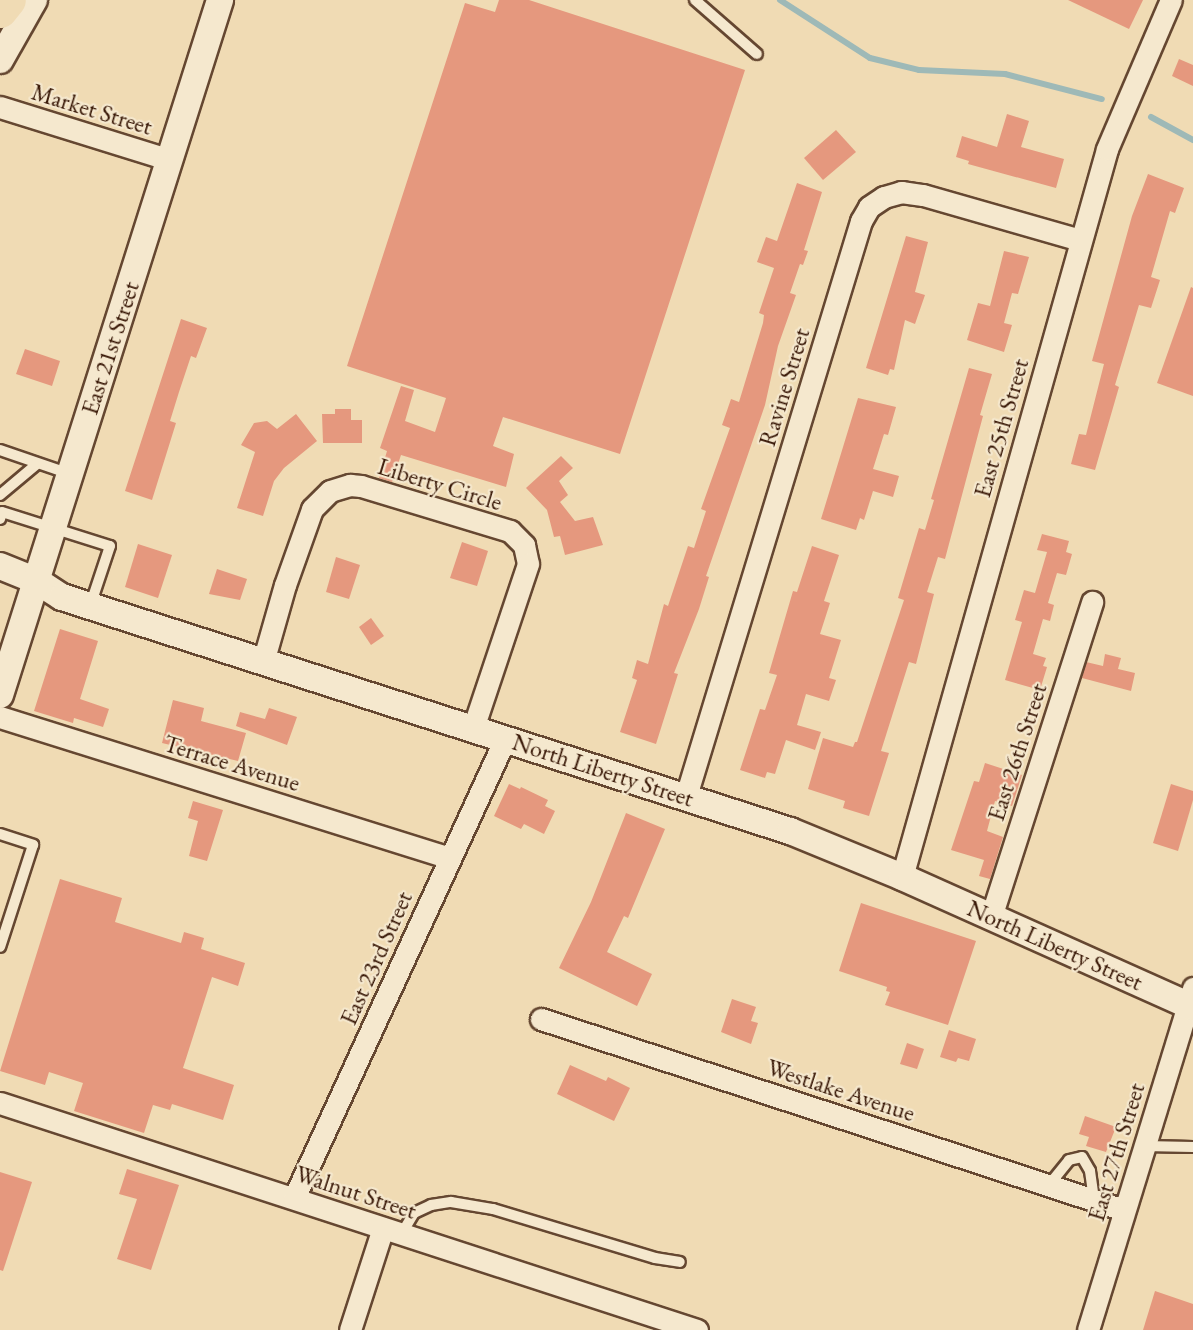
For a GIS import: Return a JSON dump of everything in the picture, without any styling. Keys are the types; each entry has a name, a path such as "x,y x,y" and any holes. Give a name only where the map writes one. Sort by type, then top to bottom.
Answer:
{"highway":[{"path":"0,11 9,0"}],"street":[{"path":"0,60 34,0"},
{"name":"East 21st Street","path":"0,695 13,639 37,581 220,0"},
{"name":"East 25th Street","path":"902,877 1107,149 1171,0"},
{"name":"Market Street","path":"0,107 170,159"},
{"name":"Ravine Street","path":"686,796 861,221 869,207 884,197 901,192 923,195 1080,240"},
{"name":"Liberty Circle","path":"263,662 285,585 312,508 330,491 350,485 361,486 510,531 524,545 528,564 473,728"},
{"name":"North Liberty Street","path":"0,566 37,581 62,597 790,831 1191,1000"},
{"name":"East 26th Street","path":"991,917 1092,602"},
{"name":"Terrace Avenue","path":"0,717 449,858"},
{"name":"East 23rd Street","path":"294,1198 505,739"},
{"name":"East 27th Street","path":"1088,1330 1191,1000"},
{"name":"Westlake Avenue","path":"541,1019 1124,1210"},
{"name":"Walnut Street","path":"0,1103 697,1330"},
{"path":"350,1330 393,1231"}],"lane":[{"path":"695,0 758,54"},
{"path":"0,450 71,474"},
{"path":"0,494 37,464"},
{"path":"1,514 110,546 90,606"},
{"path":"0,834 33,845 0,947"},
{"path":"1144,1146 1193,1147"},
{"path":"1049,1185 1070,1160 1082,1157 1090,1171 1094,1200"},
{"path":"393,1231 414,1213 431,1204 451,1202 493,1209 655,1258 680,1262"}],"building":[{"path":"499,0 529,0 745,70 620,454 503,417 493,446 514,454 506,487 401,455 392,482 379,478 387,451 380,448 401,386 414,390 405,421 435,432 446,398 347,366 465,3 495,12"},
{"path":"1068,0 1143,0 1129,29"},
{"path":"1179,59 1193,65 1193,86 1172,76"},
{"path":"1007,114 1029,121 1021,147 1064,159 1056,188 968,164 969,161 956,157 962,136 997,147"},
{"path":"836,130 856,152 823,180 804,158"},
{"path":"1148,174 1184,188 1175,213 1170,211 1151,277 1160,280 1151,308 1139,305 1115,385 1119,387 1095,470 1071,464 1079,434 1086,435 1104,364 1092,361 1132,216"},
{"path":"797,183 822,192 804,250 808,251 803,265 800,264 790,293 796,295 778,346 765,405 706,576 709,577 699,609 674,673 678,674 656,744 620,732 637,680 632,678 637,660 648,664 664,604 668,606 688,546 694,548 706,511 701,509 730,428 722,425 731,399 739,402 763,323 764,315 759,313 774,268 757,262 766,237 777,241"},
{"path":"906,236 928,242 915,292 925,295 915,324 905,320 894,370 890,369 888,375 866,368"},
{"path":"1004,251 1029,257 1018,294 1012,293 1004,323 1012,325 1004,352 967,340 978,303 990,306"},
{"path":"1191,287 1193,288 1193,396 1157,383"},
{"path":"181,319 207,328 196,358 191,356 179,392 170,421 176,423 152,500 125,491"},
{"path":"25,349 60,361 52,386 16,374"},
{"path":"969,368 992,374 980,415 983,416 945,559 938,557 927,592 934,594 916,664 909,662 881,751 889,753 869,816 843,808 845,801 808,789 823,738 853,747 857,742 904,600 898,598 919,528 925,530 934,500 931,499"},
{"path":"858,398 896,407 888,435 884,434 873,469 899,476 893,497 873,491 864,520 860,518 856,530 821,519"},
{"path":"335,409 351,409 351,420 362,420 362,443 323,443 322,414 335,414"},
{"path":"296,414 317,441 284,468 274,481 263,516 237,508 255,452 241,445 254,423 267,421 277,429"},
{"path":"561,456 573,468 559,481 568,495 560,502 575,521 593,517 603,545 565,555 560,536 554,537 547,510 526,488"},
{"path":"1042,534 1069,541 1066,552 1072,554 1066,575 1057,573 1048,603 1054,605 1050,621 1043,619 1033,654 1046,658 1043,666 1047,667 1040,690 1005,680 1022,622 1015,620 1024,590 1035,593 1047,552 1037,550"},
{"path":"462,542 488,551 477,586 450,578"},
{"path":"138,544 172,555 158,598 125,587"},
{"path":"812,546 839,555 824,601 830,603 820,634 841,640 829,678 836,680 829,701 806,694 797,725 821,732 815,750 786,740 775,774 767,772 765,778 740,770 760,709 765,710 777,675 769,673 793,591 797,592"},
{"path":"336,557 360,565 349,599 326,592"},
{"path":"217,569 247,579 240,600 209,594"},
{"path":"371,618 384,636 371,645 359,627"},
{"path":"60,629 98,641 80,699 109,709 103,727 74,718 73,723 34,711"},
{"path":"1105,654 1121,658 1118,669 1135,673 1131,691 1082,678 1086,662 1103,666"},
{"path":"173,700 204,708 201,721 246,733 238,761 162,743"},
{"path":"269,708 297,717 287,745 236,726 240,712 265,719"},
{"path":"985,763 1022,775 1012,806 995,801 987,831 1003,837 990,879 979,876 984,860 951,850 974,781 979,782"},
{"path":"509,784 548,800 545,806 555,811 544,834 524,824 521,829 494,816"},
{"path":"1171,784 1193,791 1193,800 1178,851 1153,843"},
{"path":"193,801 223,810 207,861 189,856 198,821 188,818"},
{"path":"626,813 665,829 628,918 624,916 607,952 652,974 637,1006 559,968 591,902"},
{"path":"60,879 122,898 115,922 181,943 184,932 204,938 201,949 245,963 238,986 212,977 183,1068 234,1085 223,1120 172,1104 170,1110 153,1105 144,1133 74,1111 83,1083 49,1072 45,1085 0,1071"},
{"path":"861,903 976,941 948,1025 885,1005 890,992 886,991 887,987 839,971"},
{"path":"732,999 756,1007 751,1021 758,1023 751,1044 721,1032"},
{"path":"949,1030 976,1039 969,1061 958,1058 956,1062 940,1057"},
{"path":"907,1043 924,1049 917,1069 900,1064"},
{"path":"570,1065 606,1081 608,1077 630,1088 614,1121 557,1094"},
{"path":"1085,1116 1116,1127 1106,1152 1086,1146 1089,1137 1079,1134"},
{"path":"127,1169 179,1185 151,1270 117,1259 137,1199 119,1194"},
{"path":"0,1172 32,1182 3,1271 0,1270"},
{"path":"1155,1291 1193,1304 1193,1330 1143,1330"}],"waterway":[{"path":"780,0 870,58 919,70 1005,74 1102,99"},
{"path":"1151,117 1193,140"}]}
